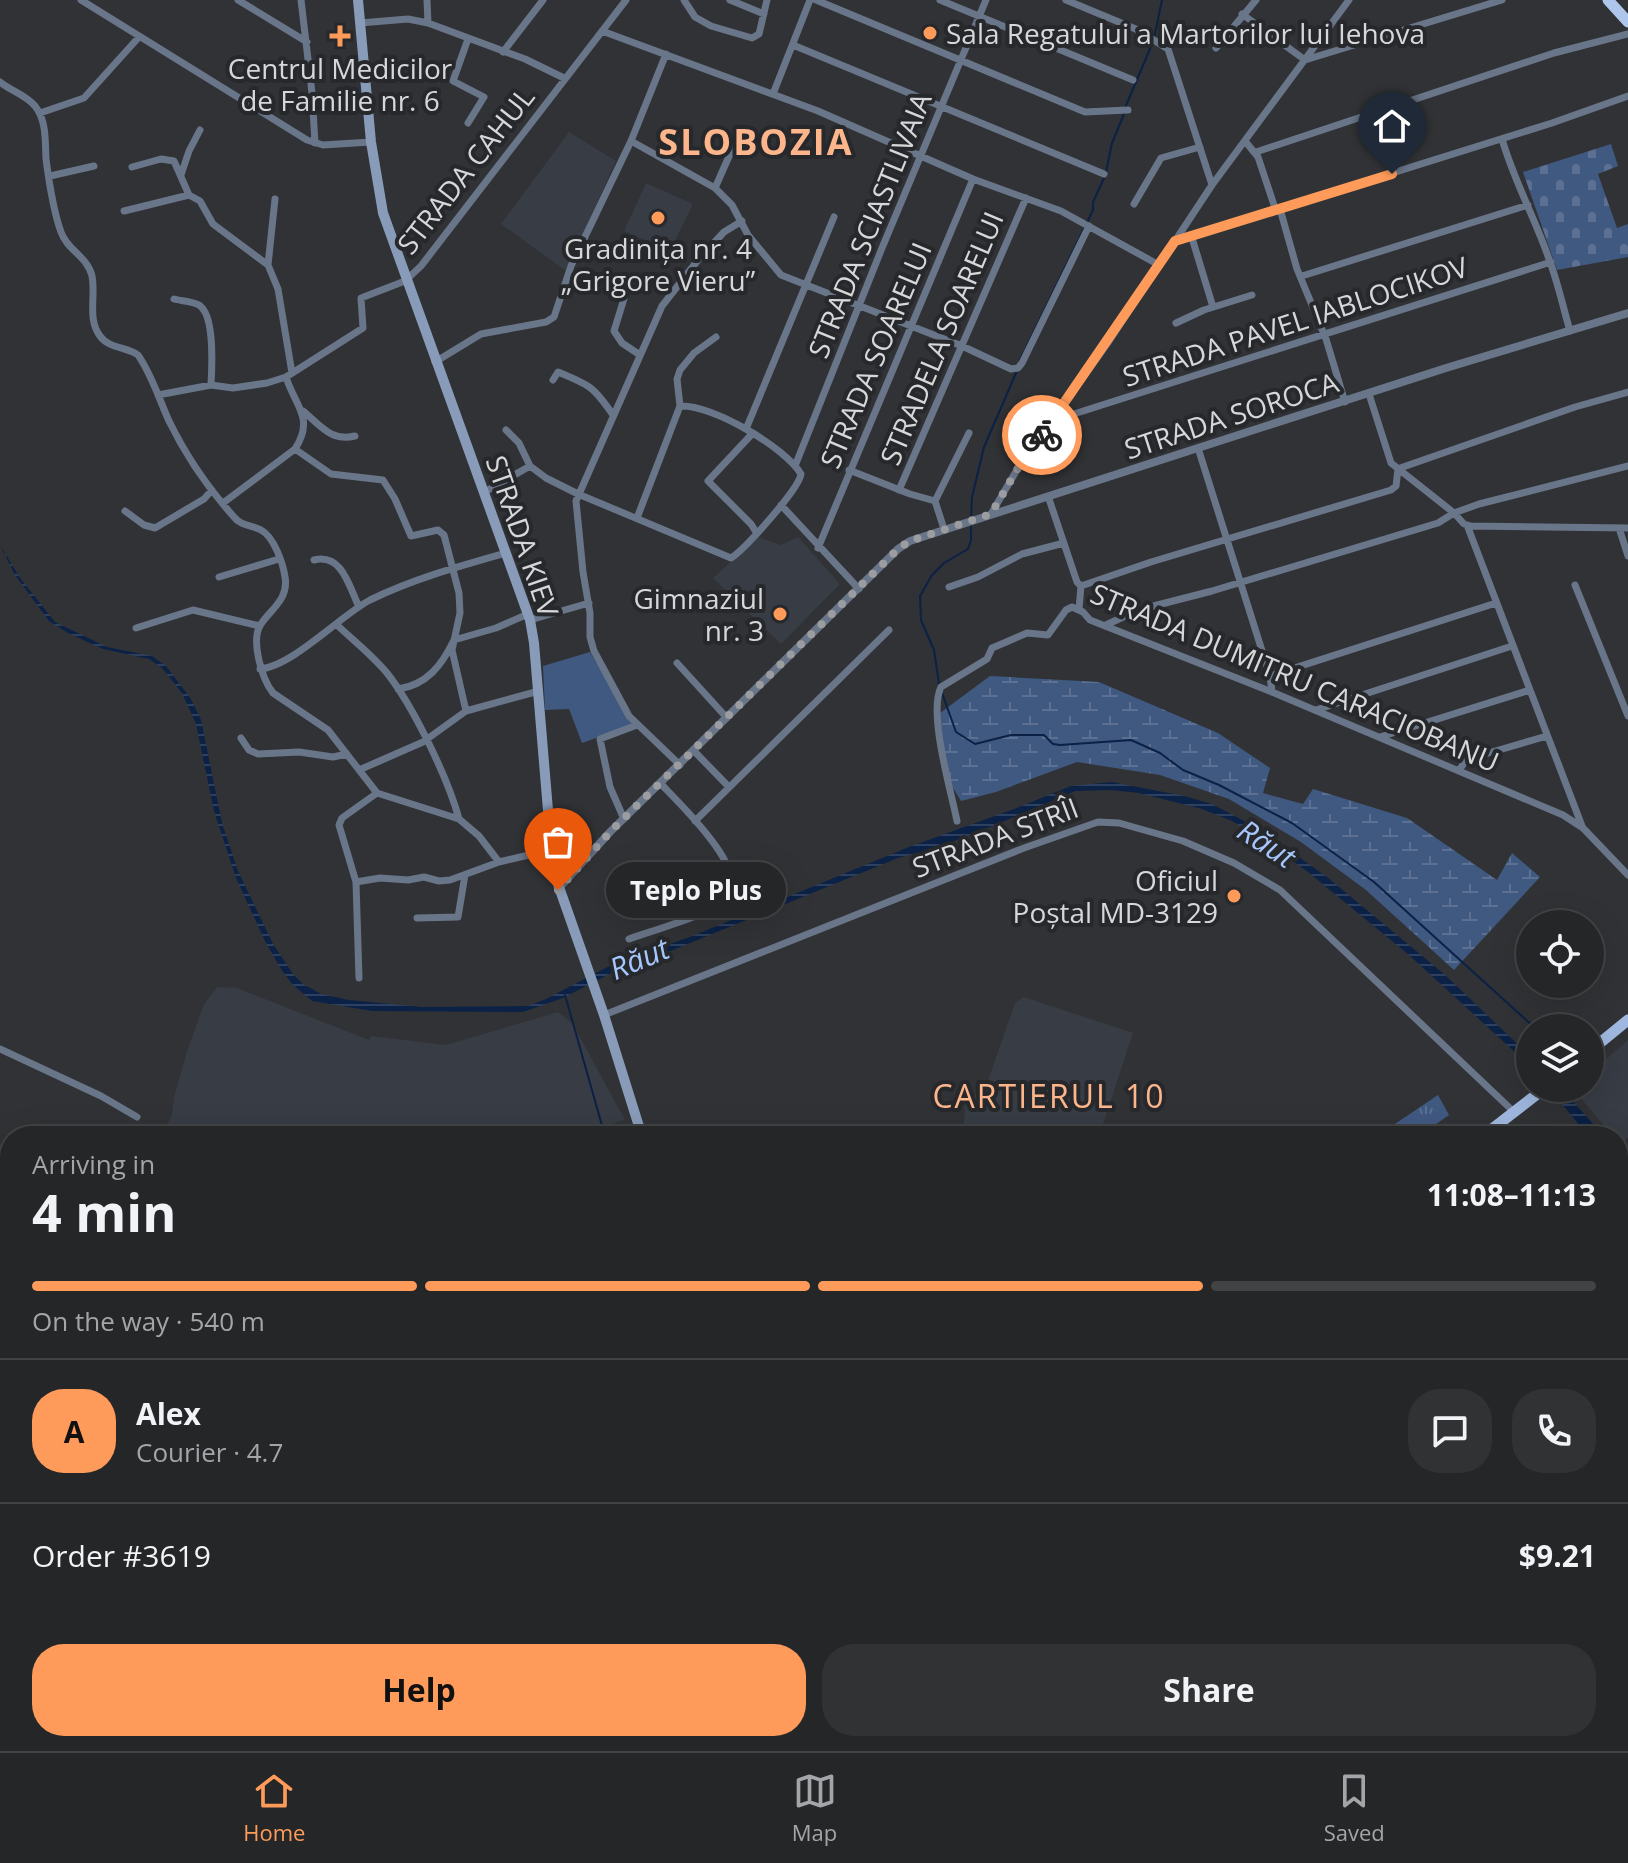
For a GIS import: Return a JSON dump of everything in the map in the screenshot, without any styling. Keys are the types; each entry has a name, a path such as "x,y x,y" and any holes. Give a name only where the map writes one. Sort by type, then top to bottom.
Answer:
{"highway":[{"path":"1608,0 1628,22"}],"main road":[{"name":"STRADA KIEV","path":"358,0 371,142 383,213 405,281 529,617 539,691 550,850 558,890 604,1015 639,1126"},
{"path":"1604,1040 1628,1020"},
{"path":"1496,1126 1527,1102"}],"street":[{"path":"81,0 286,129 315,143 371,142"},
{"path":"238,0 307,42"},
{"path":"301,0 315,143"},
{"path":"427,0 428,23"},
{"path":"503,52 543,0"},
{"name":"STRADA CAHUL","path":"158,395 211,385 243,387 289,375 363,328 361,298 405,281 421,266 626,0"},
{"path":"684,0 695,17 711,26 752,38 757,38 759,34 767,0"},
{"path":"730,0 764,14"},
{"path":"773,94 813,0 1085,112 1128,110"},
{"path":"940,0 1133,80"},
{"name":"STRADA SCIASTLIVAIA","path":"781,505 801,479 801,472 795,466 986,0"},
{"path":"1066,0 1153,37 1168,49 1212,185"},
{"path":"1216,48 1256,0"},
{"path":"991,514 1018,468 1212,185 1349,0"},
{"path":"1305,60 1502,0"},
{"path":"1242,14 1305,60"},
{"path":"360,23 404,19 428,23 564,78"},
{"path":"602,31 773,94 973,179 1026,198 1089,226 1159,265"},
{"path":"1256,152 1554,53 1628,34"},
{"path":"40,113 84,98 139,37"},
{"path":"468,39 453,81 484,97 468,123"},
{"path":"793,45 1104,174"},
{"path":"435,362 481,334 551,320 557,312 571,266 631,141 666,54"},
{"path":"0,82 28,99 40,113 61,234 91,272 96,329 105,342 138,355 184,449 212,490 241,523 267,534 279,559 286,578 283,596 278,607 260,626 258,636 260,669 273,693 318,721 377,793 459,819 479,836 499,862"},
{"path":"1175,241 1502,139 1628,96"},
{"path":"181,175 200,130"},
{"path":"1502,139 1513,175 1551,262 1570,331"},
{"path":"631,141 715,188 732,205 748,235 777,272 1014,369 1020,366 1089,226"},
{"path":"1245,141 1256,152 1297,269 1324,334 1345,402"},
{"path":"715,188 734,145"},
{"path":"1134,204 1161,158 1200,147"},
{"path":"132,167 168,158 174,161 189,195 200,201 216,227 268,265"},
{"path":"50,176 94,166"},
{"name":"STRADA SOARELUI","path":"818,548 973,179"},
{"path":"124,211 189,195"},
{"name":"STRADELA SOARELUI","path":"849,470 899,490 1026,198"},
{"path":"275,199 268,265 278,289 293,397 303,411 332,436 355,436"},
{"path":"1302,276 1528,205"},
{"path":"756,532 708,481 749,432 804,285 834,217"},
{"path":"680,765 625,710 592,644 576,503 662,306 705,252 729,227 742,221"},
{"path":"1192,238 1213,307"},
{"name":"STRADA PAVEL IABLOCIKOV","path":"1053,421 1551,262"},
{"path":"627,289 614,331 622,343 640,355"},
{"path":"1176,323 1252,295"},
{"path":"174,299 199,305 207,316 211,385"},
{"name":"STRADA SOROCA","path":"558,890 624,819 898,549 910,541 1628,313"},
{"path":"637,518 680,406 677,379 680,370 694,353 716,337"},
{"path":"553,380 558,372 586,383 600,395 613,415"},
{"path":"1398,469 1628,392"},
{"path":"1369,394 1389,461 1467,525 1583,828"},
{"path":"680,406 709,410 749,432 795,466"},
{"path":"223,503 295,449 303,431 303,411"},
{"path":"506,430 519,443 530,466 546,478 727,558 736,554 781,505 859,589"},
{"path":"944,529 935,501 969,433"},
{"path":"1198,448 1270,676 1272,692"},
{"path":"295,449 336,476 383,480 395,499 408,534 415,537 441,531 459,593 460,613 453,658 466,711"},
{"path":"483,493 530,466"},
{"path":"1106,625 1125,615 1438,523 1479,504 1628,466"},
{"path":"1081,586 1391,490 1397,483 1398,469"},
{"path":"125,511 144,525 155,528 204,499 212,490"},
{"path":"899,490 935,501"},
{"path":"1048,496 1081,586 1079,609"},
{"path":"1467,525 1624,528 1628,556"},
{"path":"949,587 978,577 1022,554 1064,543"},
{"path":"260,669 274,665 337,625 359,607 385,593 506,553"},
{"path":"219,577 279,559"},
{"path":"314,560 329,559 338,564 359,607"},
{"path":"1575,585 1628,716"},
{"path":"398,689 415,686 427,679 448,653 454,640 589,603"},
{"path":"1270,676 1496,603"},
{"name":"STRADA DUMITRU CARACIOBANU","path":"957,821 936,706 941,687 987,659 992,648 1027,633 1048,635 1066,610 1072,607 1079,609 1090,620 1541,804 1583,828 1628,875"},
{"path":"136,628 193,610 260,626"},
{"path":"337,625 376,661 398,689 426,740 459,819"},
{"path":"695,821 889,630"},
{"path":"1316,710 1512,646"},
{"path":"677,663 727,718"},
{"path":"1380,737 1530,690"},
{"path":"359,770 426,740 466,711 539,691"},
{"path":"624,819 610,787 600,739 637,725"},
{"path":"1459,770 1471,759 1547,736"},
{"path":"241,738 249,750 258,754 299,752 333,757 347,754"},
{"path":"694,751 728,786"},
{"path":"629,939 720,904 730,895 733,882 724,857 661,784"},
{"path":"359,978 356,882 339,825 342,818 377,793"},
{"name":"STRADA STRÎI","path":"604,1015 1024,848 1105,822 1183,841 1234,863 1280,890 1514,1112"},
{"path":"548,827 590,854"},
{"path":"356,882 424,877 443,881 499,862 550,850"},
{"path":"417,918 458,917 465,875"},
{"path":"0,1049 101,1096 137,1117"}],"shaded area":[{"path":"569,132 616,161 566,271 501,224"},
{"name":"Gradinița nr. 4 „Grigore Vieru”","path":"646,183 693,204 670,251 624,231"},
{"name":"Gimnaziul nr. 3","path":"758,537 781,545 798,537 840,584 781,644 713,578"},
{"path":"217,987 237,988 369,1040 371,1036 446,1045 558,1012 572,1023 625,1120 605,1126 167,1126 187,1051 204,1004"},
{"path":"1024,997 1133,1033 1102,1126 964,1126 965,1103 986,1086 1015,1003"},
{"path":"1628,1040 1628,1126 1604,1126 1584,1102 1604,1102 1604,1061"}],"green space":[{"path":"1611,144 1618,166 1598,174 1617,228 1628,224 1628,257 1557,270 1523,172"},
{"path":"590,652 633,725 582,743 569,709 545,710 543,666"},
{"path":"990,676 1099,682 1218,733 1270,768 1263,793 1303,804 1313,789 1407,818 1497,880 1512,853 1540,877 1454,970 1366,890 1301,842 1229,799 1160,775 1077,762 996,792 961,801 952,786 936,716"},
{"path":"1438,1095 1449,1115 1433,1126 1392,1126"}],"water":[{"name":"Răut","path":"0,545 20,578 55,622 107,647 152,656 166,666 191,699 201,720 222,823 238,871 273,944 293,974 321,994 422,1007 528,1006 617,962 690,937 909,847 1071,786 1112,782 1212,804 1286,848 1327,877 1444,974 1516,1043 1516,1053 1409,955 1308,872 1259,837 1232,821 1202,809 1139,793 1110,790 1075,791 990,827 898,858 673,950 623,967 563,998 523,1012 372,1011 312,1001 292,984 281,969 236,878 214,811 196,724 182,693 162,668 149,659 103,649 49,621 15,575"},
{"path":"1560,1102 1574,1102 1595,1126 1580,1126"}],"waterway":[{"path":"1154,38 1162,0"},
{"path":"1125,108 1152,44"},
{"path":"1106,172 1112,143 1124,114"},
{"path":"1020,360 1093,210 1093,202 1104,178"},
{"path":"971,519 972,497 984,447 1016,373"},
{"path":"939,684 934,650 921,620 920,596 932,575 944,563 968,549 971,526"},
{"name":"Răut","path":"942,693 956,732 975,744 1011,735 1044,735 1053,744 1060,745 1131,740 1160,753 1183,770 1292,823 1374,882 1520,1014"},
{"path":"565,995 602,1126"}],"way so far":[{"path":"558,890 610,832 898,549 910,541 991,514 1042,435"}],"place":[{"name":"Sala Regatului a Martorilor lui Iehova","path":"930,33"},
{"name":"Centrul Medicilor de Familie nr. 6","path":"340,36"},
{"name":"Gradinița nr. 4 „Grigore Vieru”","path":"658,218"},
{"name":"Gimnaziul nr. 3","path":"780,614"},
{"name":"Teplo Plus","path":"558,890"},
{"name":"Oficiul Poștal MD-3129","path":"1234,896"}],"district":[{"name":"SLOBOZIA","path":"756,141"},
{"name":"CARTIERUL 10","path":"1049,1095"}],"route":[{"path":"1042,435 1175,241 1392,174"}]}
